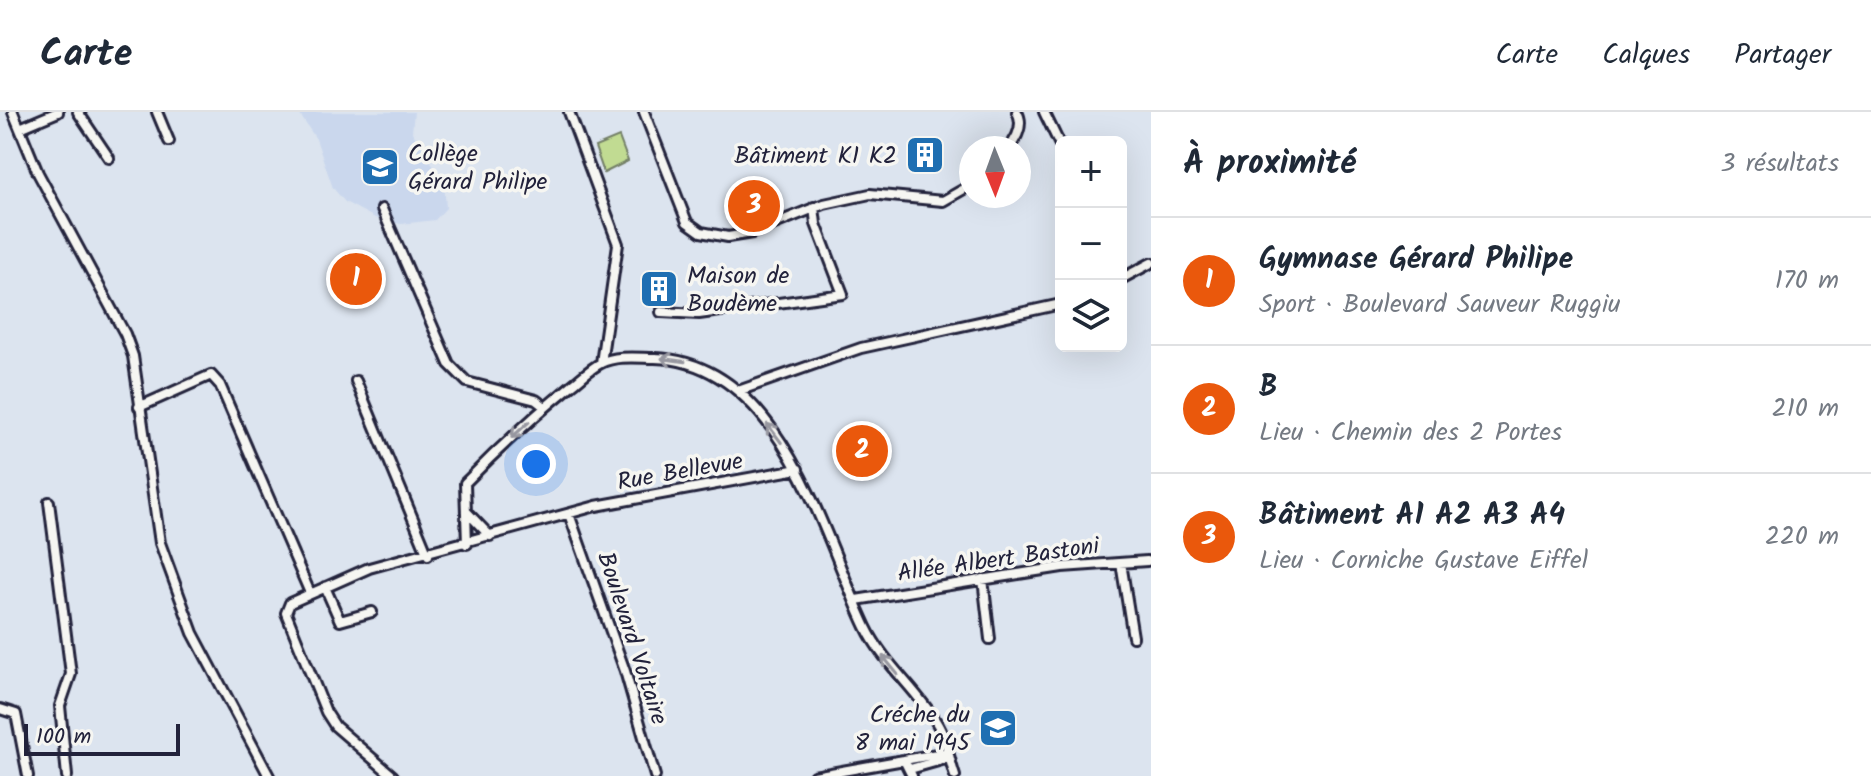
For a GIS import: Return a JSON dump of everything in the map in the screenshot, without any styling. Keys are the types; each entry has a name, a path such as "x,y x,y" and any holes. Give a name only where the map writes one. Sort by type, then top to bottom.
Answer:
{"street":[{"path":"13,112 38,173 125,334 133,356 160,543 193,633 269,776"},
{"path":"20,128 58,112"},
{"path":"78,112 101,141 109,158"},
{"path":"157,112 169,141"},
{"path":"569,112 618,244 601,363"},
{"path":"644,112 687,222 701,232 728,237 752,233 814,207 870,194 943,201 959,192"},
{"path":"1017,112 1020,118 1018,136"},
{"path":"1044,112 1056,136"},
{"path":"661,312 699,314 843,294 816,224 814,207"},
{"path":"382,209 449,364 467,382 536,400 545,407"},
{"path":"1127,276 1151,263"},
{"path":"738,391 861,348 1055,305"},
{"path":"467,544 465,483 545,407 601,363 623,357 679,359 712,373 738,391 776,435 798,469 880,652 936,721 955,776"},
{"path":"139,407 211,375 220,385 310,593 290,603 286,613 326,712 335,726 393,776"},
{"path":"356,381 428,555"},
{"name":"Rue Bellevue","path":"310,593 369,568 428,555 569,514 798,469"},
{"path":"49,502 71,674 60,706 67,776"},
{"path":"465,510 490,536"},
{"name":"Boulevard Voltaire","path":"569,514 625,671 655,776"},
{"name":"Allée Albert Bastoni","path":"856,600 1062,567 1147,561"},
{"path":"1121,563 1133,637"},
{"path":"983,579 990,639"},
{"path":"325,587 340,621 372,612"},
{"path":"0,709 16,714 28,776"},
{"path":"814,776 948,755"},
{"path":"904,760 911,773 948,755"}],"shaded area":[{"name":"Collège Gérard Philipe","path":"298,112 414,112 412,132 444,182 446,208 435,220 401,224 377,219 345,202 333,188 316,139"}],"green space":[{"path":"619,137 628,161 604,173 595,147"}],"place":[{"name":"Bâtiment K1 K2","path":"925,155"},
{"name":"Collège Gérard Philipe","path":"380,167"},
{"name":"Bâtiment A1 A2 A3 A4","path":"754,206"},
{"name":"Gymnase Gérard Philipe","path":"356,279"},
{"name":"Maison de Boudème","path":"659,289"},
{"name":"B","path":"862,451"},
{"name":"Créche du 8 mai 1945","path":"998,728"}]}
